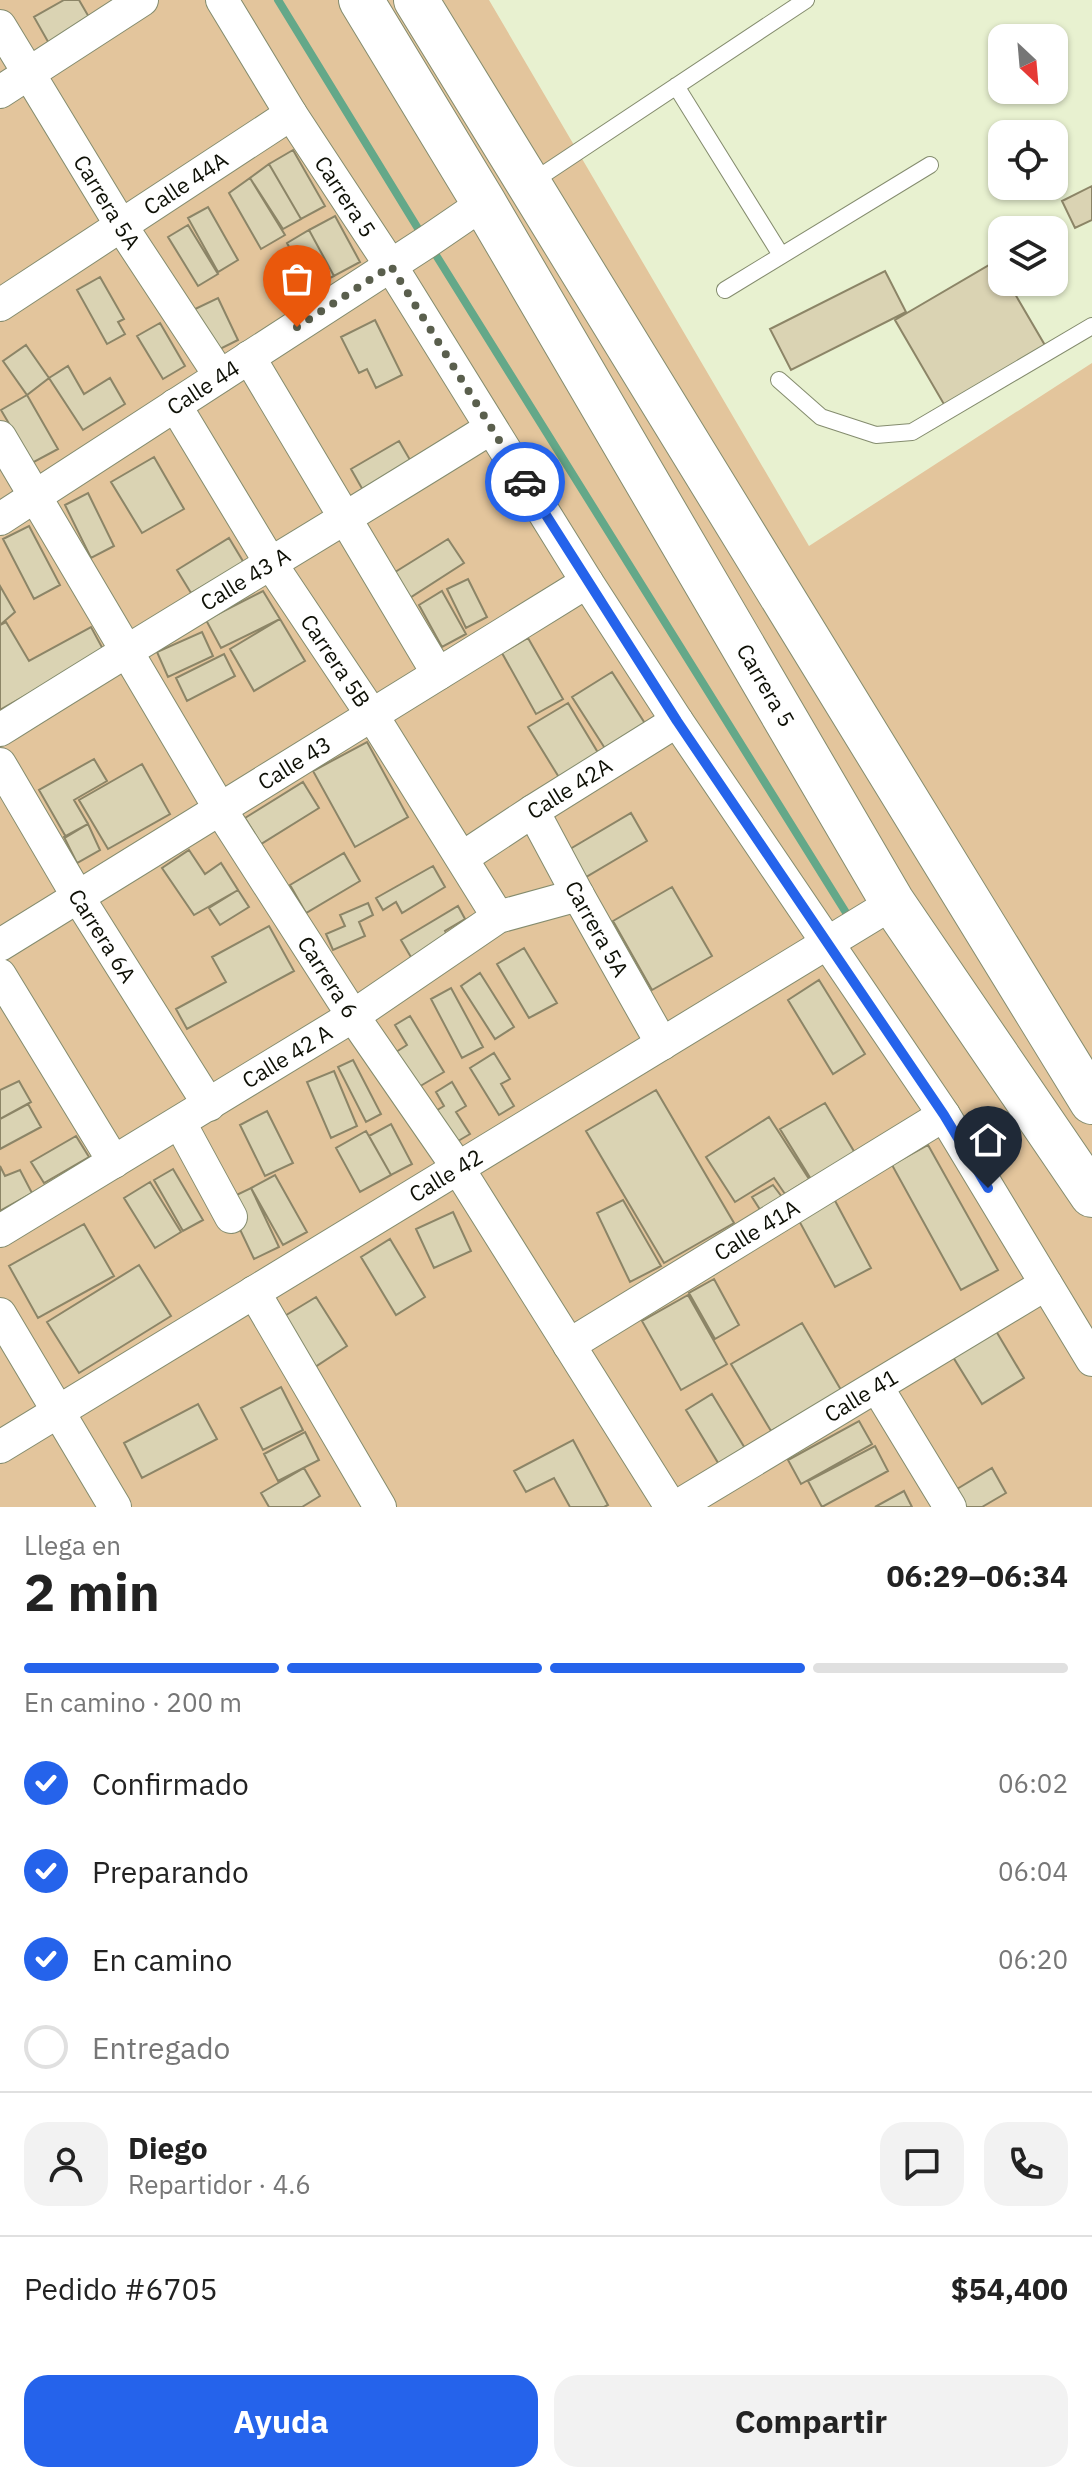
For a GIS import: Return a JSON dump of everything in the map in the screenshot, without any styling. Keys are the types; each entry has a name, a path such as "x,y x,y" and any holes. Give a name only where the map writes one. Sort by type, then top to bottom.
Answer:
{"main road":[{"name":"Carrera 5","path":"361,0 484,203 893,903 1092,1195"},
{"path":"416,0 1092,1102"}],"street":[{"path":"0,92 142,0"},
{"name":"Carrera 5","path":"222,0 291,114 391,266 677,721 944,1115 1092,1360"},
{"name":"Carrera 5A","path":"0,26 122,227 220,376"},
{"name":"Calle 44A","path":"0,305 291,114"},
{"name":"Calle 44","path":"0,519 484,203"},
{"path":"249,357 438,674"},
{"name":"Carrera 5B","path":"175,405 271,564 372,715 498,917"},
{"name":"Calle 43 A","path":"0,730 127,649 346,519 491,428"},
{"name":"Carrera 6","path":"0,437 220,809 353,1016 458,1168 673,1507"},
{"name":"Calle 43","path":"0,945 587,582"},
{"name":"Calle 42A","path":"462,858 677,721"},
{"name":"Carrera 6A","path":"0,764 78,897 209,1105"},
{"name":"Carrera 5A","path":"533,811 662,1044"},
{"name":"Calle 42 A","path":"0,1231 353,1016 498,917 578,895"},
{"name":"Calle 42","path":"0,1447 893,903"},
{"path":"0,975 114,1162"},
{"name":"Calle 41A","path":"569,1345 944,1115"},
{"path":"180,1123 231,1217"},
{"name":"Calle 41","path":"673,1507 1046,1284"},
{"path":"254,1292 380,1507"},
{"path":"0,1314 115,1507"},
{"path":"877,1387 950,1507"}],"lane":[{"path":"528,185 806,0"},
{"path":"676,86 781,255"},
{"path":"725,290 930,165"},
{"path":"779,380 821,417 876,435 912,432 1092,326"}],"shaded area":[{"path":"0,0 489,0 809,546 1092,363 1092,1507 0,1507"}],"building":[{"path":"64,0 79,0 93,24 51,47 34,17"},
{"path":"293,150 325,206 301,219 269,164"},
{"path":"269,164 301,219 283,229 250,178"},
{"path":"250,178 285,235 261,249 229,193"},
{"path":"1092,186 1092,220 1075,228 1062,201"},
{"path":"208,207 238,260 218,272 188,218"},
{"path":"335,216 360,262 334,276 309,230"},
{"path":"188,225 218,274 198,286 168,237"},
{"path":"309,230 334,276 311,287 287,243"},
{"path":"988,266 988,296 1016,296 1046,347 945,406 895,320"},
{"path":"885,271 906,312 791,370 770,329"},
{"path":"100,277 124,319 118,322 125,334 107,344 77,290"},
{"path":"218,298 238,340 214,352 193,310"},
{"path":"375,320 402,375 376,388 367,369 359,373 341,337"},
{"path":"160,323 185,366 163,379 137,336"},
{"path":"26,345 49,378 27,395 3,361"},
{"path":"68,366 84,394 110,378 125,404 83,430 49,378"},
{"path":"27,395 58,449 32,463 1,410"},
{"path":"399,441 413,465 364,492 351,469"},
{"path":"154,457 184,509 142,533 111,482"},
{"path":"88,493 114,546 91,558 65,505"},
{"path":"29,526 60,585 34,599 3,539"},
{"path":"229,538 244,563 191,593 177,570"},
{"path":"448,539 464,563 408,599 392,574"},
{"path":"468,579 487,617 466,628 447,589"},
{"path":"0,586 15,612 0,625"},
{"path":"263,591 280,619 221,648 206,620"},
{"path":"442,591 466,634 442,647 419,605"},
{"path":"280,619 305,661 254,691 230,649"},
{"path":"6,622 29,661 91,627 104,651 0,710 0,625"},
{"path":"202,632 213,656 168,677 157,652"},
{"path":"528,638 563,699 536,714 502,653"},
{"path":"224,654 235,676 187,701 176,678"},
{"path":"612,672 646,725 606,750 572,697"},
{"path":"568,703 600,756 560,779 528,727"},
{"path":"367,742 408,817 355,847 313,771"},
{"path":"94,759 107,781 74,800 88,824 66,837 39,790"},
{"path":"142,764 170,814 108,849 79,800"},
{"path":"303,782 319,808 261,844 245,818"},
{"path":"631,813 647,841 586,877 570,849"},
{"path":"88,824 100,850 77,863 64,837"},
{"path":"189,850 205,874 221,863 238,890 194,915 162,868"},
{"path":"344,853 360,881 306,913 290,885"},
{"path":"433,866 445,887 402,913 396,902 383,910 376,898"},
{"path":"672,887 712,956 652,990 613,921"},
{"path":"238,890 249,907 220,925 209,908"},
{"path":"368,903 373,915 359,922 365,936 333,950 326,934 345,926 340,915"},
{"path":"458,906 465,919 445,931 451,943 415,964 401,940"},
{"path":"269,926 294,971 187,1029 176,1009 226,982 212,957"},
{"path":"524,948 557,1003 529,1018 497,964"},
{"path":"480,973 514,1027 495,1039 461,986"},
{"path":"819,980 865,1054 833,1074 788,1000"},
{"path":"451,988 483,1047 462,1058 431,999"},
{"path":"410,1016 444,1072 417,1088 396,1052 407,1045 395,1025"},
{"path":"494,1053 510,1079 501,1084 514,1106 499,1115 470,1068"},
{"path":"353,1060 381,1114 366,1122 338,1067"},
{"path":"334,1071 357,1126 331,1138 307,1082"},
{"path":"19,1081 31,1102 0,1119 0,1090"},
{"path":"452,1082 466,1106 456,1112 470,1134 453,1144 434,1112 444,1106 436,1092"},
{"path":"656,1090 734,1223 664,1263 586,1131"},
{"path":"825,1103 858,1158 814,1184 780,1129"},
{"path":"28,1104 41,1127 0,1149 0,1119"},
{"path":"267,1111 293,1163 265,1176 240,1125"},
{"path":"769,1117 809,1179 785,1194 774,1178 735,1202 706,1157"},
{"path":"391,1124 412,1164 391,1175 369,1136"},
{"path":"366,1131 391,1175 360,1192 336,1148"},
{"path":"76,1136 89,1157 44,1183 31,1162"},
{"path":"928,1145 998,1270 961,1290 892,1165"},
{"path":"0,1166 5,1176 20,1170 32,1193 0,1211"},
{"path":"173,1169 203,1220 183,1231 154,1180"},
{"path":"275,1175 307,1232 283,1245 251,1188"},
{"path":"150,1182 181,1232 155,1248 124,1198"},
{"path":"773,1185 788,1205 766,1219 752,1197"},
{"path":"251,1188 279,1247 254,1259 226,1200"},
{"path":"833,1197 871,1268 835,1287 797,1217"},
{"path":"623,1200 661,1266 630,1282 597,1213"},
{"path":"453,1212 471,1251 434,1268 416,1229"},
{"path":"84,1224 114,1276 38,1318 9,1266"},
{"path":"390,1239 425,1297 396,1315 361,1257"},
{"path":"139,1265 171,1316 79,1373 47,1322"},
{"path":"714,1279 739,1325 715,1339 689,1293"},
{"path":"688,1295 727,1364 681,1390 642,1321"},
{"path":"316,1297 347,1346 315,1367 283,1317"},
{"path":"802,1323 841,1390 771,1431 731,1364"},
{"path":"996,1331 1024,1378 982,1404 953,1357"},
{"path":"281,1387 303,1430 263,1450 241,1408"},
{"path":"712,1394 746,1450 720,1466 686,1410"},
{"path":"198,1404 217,1439 142,1478 124,1443"},
{"path":"859,1421 872,1444 801,1484 788,1460"},
{"path":"305,1432 319,1460 278,1481 264,1454"},
{"path":"573,1440 608,1505 604,1507 570,1507 554,1478 526,1492 514,1471"},
{"path":"875,1446 888,1471 822,1507 808,1481"},
{"path":"304,1468 320,1496 302,1507 269,1507 261,1493"},
{"path":"992,1468 1006,1493 982,1507 960,1507 952,1492"},
{"path":"904,1491 912,1507 875,1507"}],"waterway":[{"path":"278,0 422,235"},
{"path":"434,252 850,919"}],"way so far":[{"path":"297,327 391,266 525,482"}],"route":[{"path":"525,482 677,721 944,1115 988,1188"}]}
